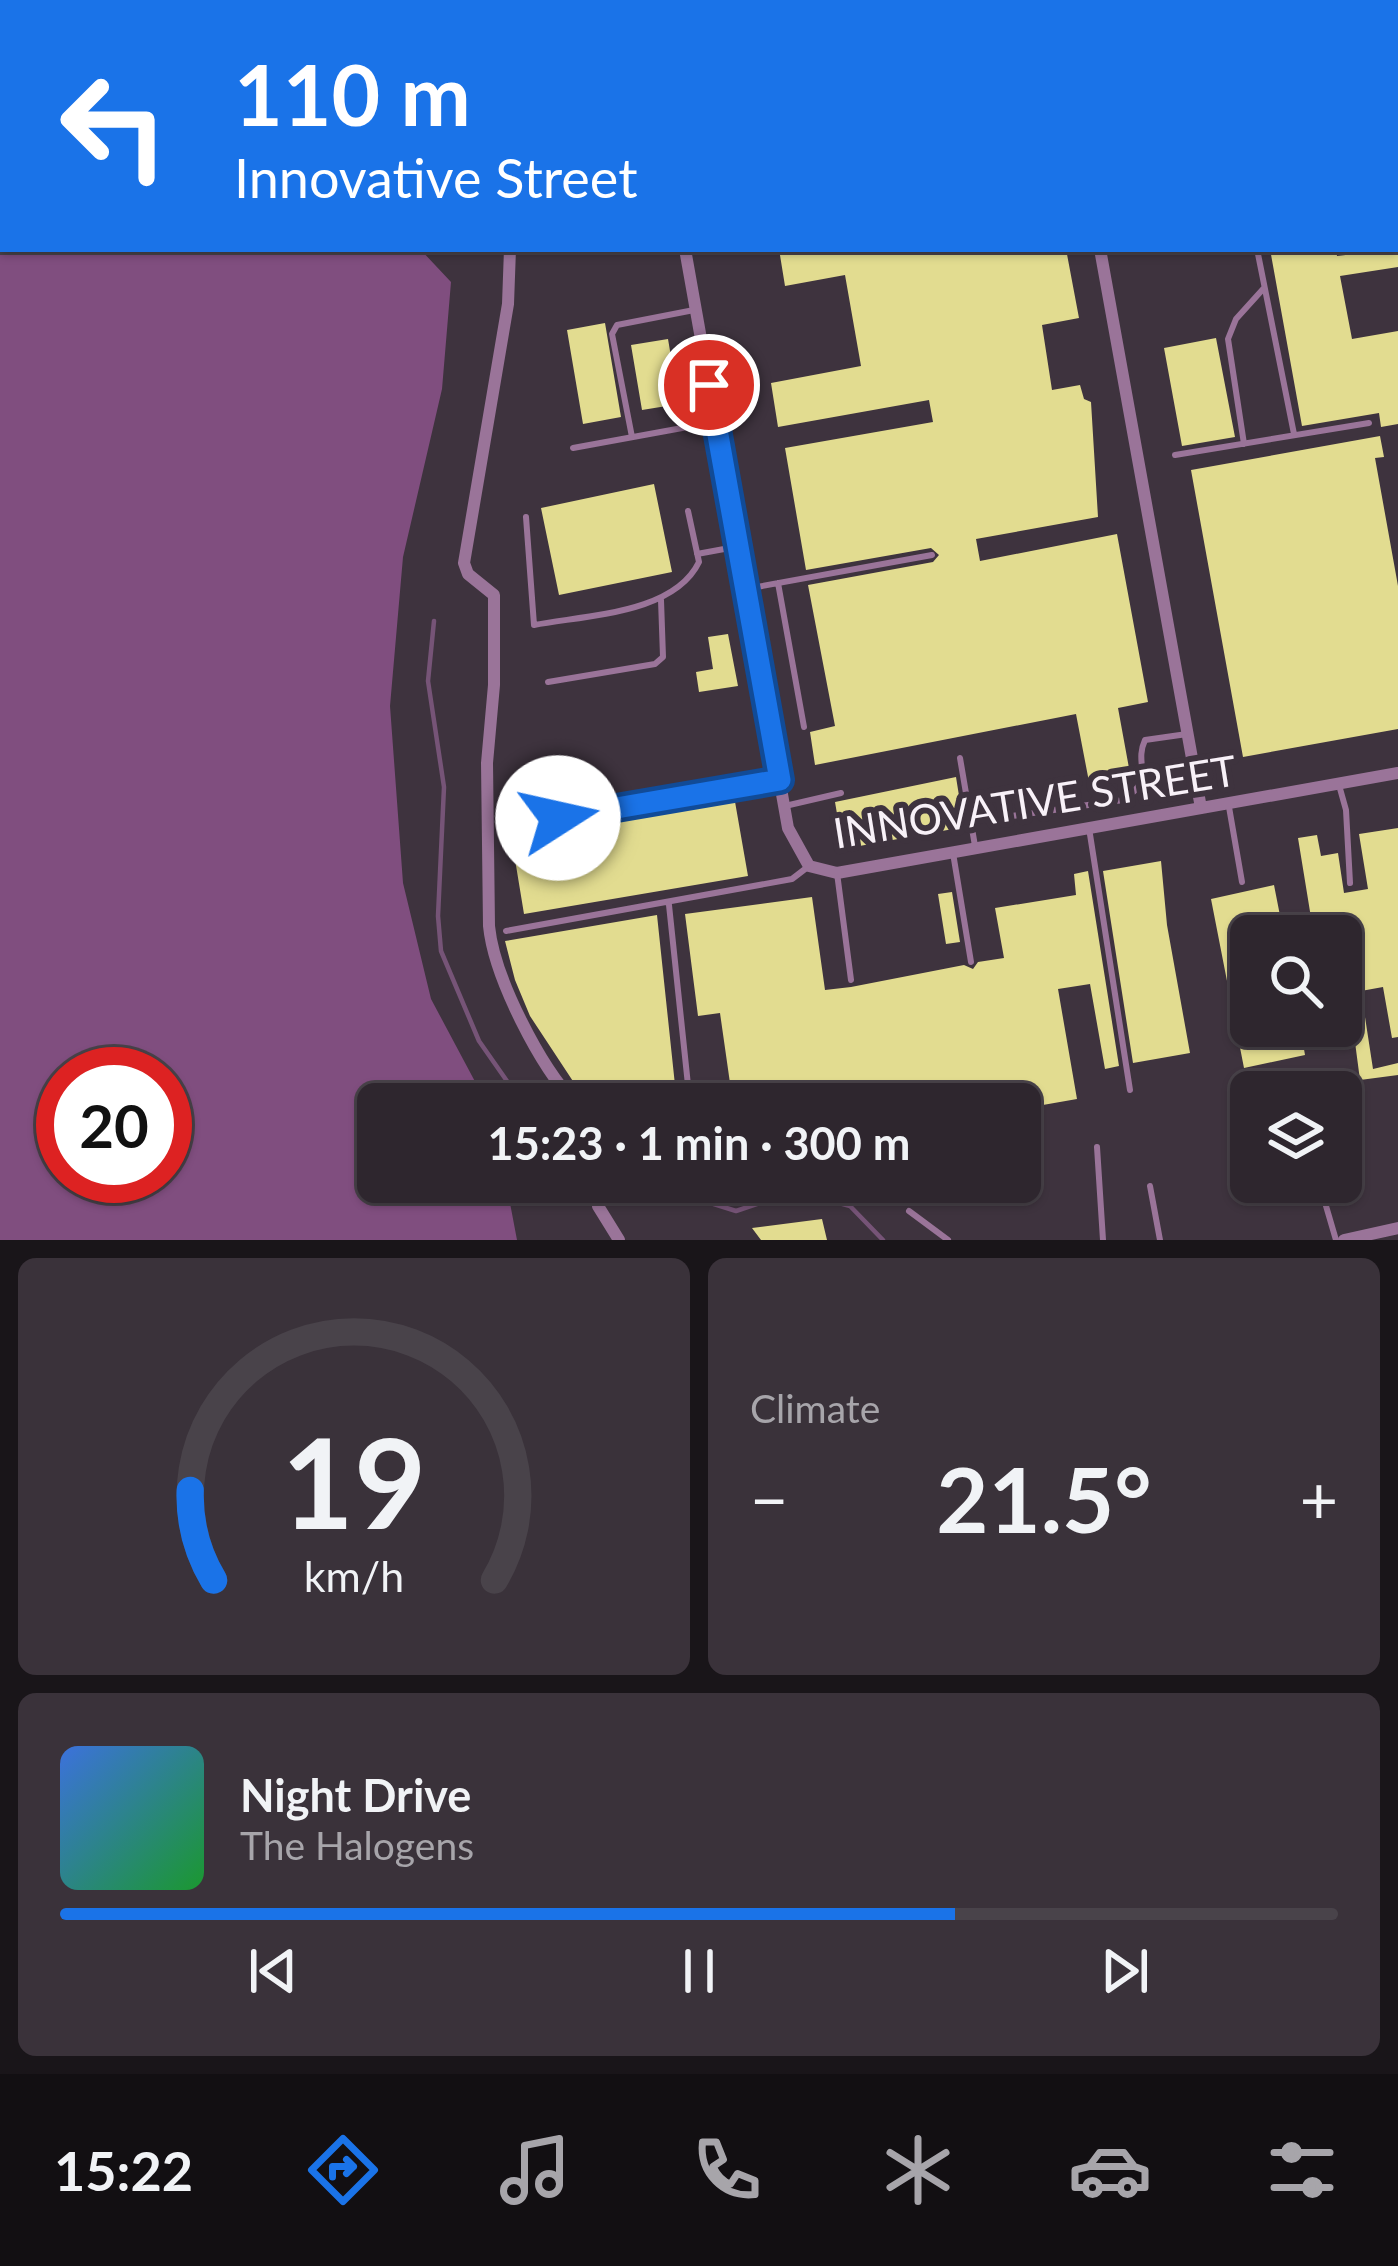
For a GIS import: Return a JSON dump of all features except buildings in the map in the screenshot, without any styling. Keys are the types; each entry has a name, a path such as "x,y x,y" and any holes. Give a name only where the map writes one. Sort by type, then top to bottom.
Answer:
{"street":[{"path":"510,252 508,304 464,562 468,574 494,595 494,686 487,763 491,942 517,1015 562,1083"},
{"name":"INNOVATIVE STREET","path":"686,252 788,828 809,866 837,873 1398,773"},
{"path":"1101,252 1201,808"},
{"path":"598,1203 619,1240"},
{"path":"1340,1240 1398,1228"}],"lane":[{"path":"1258,252 1294,435"},
{"path":"1244,444 1228,339 1236,319 1264,288"},
{"path":"632,437 612,334 617,325 696,310"},
{"path":"573,448 715,422"},
{"path":"1175,455 1369,423"},
{"path":"526,517 534,625 661,600 692,578 699,562 688,511"},
{"path":"697,554 738,547"},
{"path":"746,589 932,555"},
{"path":"778,583 804,727"},
{"path":"548,682 655,664 663,657 661,600"},
{"path":"991,819 1123,800 1137,791 1145,774 1141,749 1145,740 1187,734"},
{"path":"960,758 975,849"},
{"path":"514,826 780,780"},
{"path":"1339,784 1346,810 1350,884"},
{"path":"784,806 841,794"},
{"path":"1228,803 1242,882"},
{"path":"1010,817 1015,842"},
{"path":"1089,828 1130,1090"},
{"path":"953,853 971,962"},
{"path":"506,931 792,879 809,866"},
{"path":"837,873 851,980"},
{"path":"669,904 688,1083"},
{"path":"1097,1148 1103,1240"},
{"path":"1150,1186 1160,1240"},
{"path":"1326,1203 1340,1240"},
{"path":"909,1211 948,1240"}],"shaded area":[{"path":"0,252 423,252 451,282 442,389 403,557 390,706 403,883 431,999 476,1083 357,1083 357,1203 510,1203 517,1240 0,1240"}],"waterway":[{"path":"434,621 428,681 444,787 438,916 441,951 479,1041 508,1083"},
{"path":"711,1203 736,1211 760,1203"},
{"path":"839,1203 850,1206 883,1240"}],"route":[{"path":"558,818 780,780 709,385"}]}
